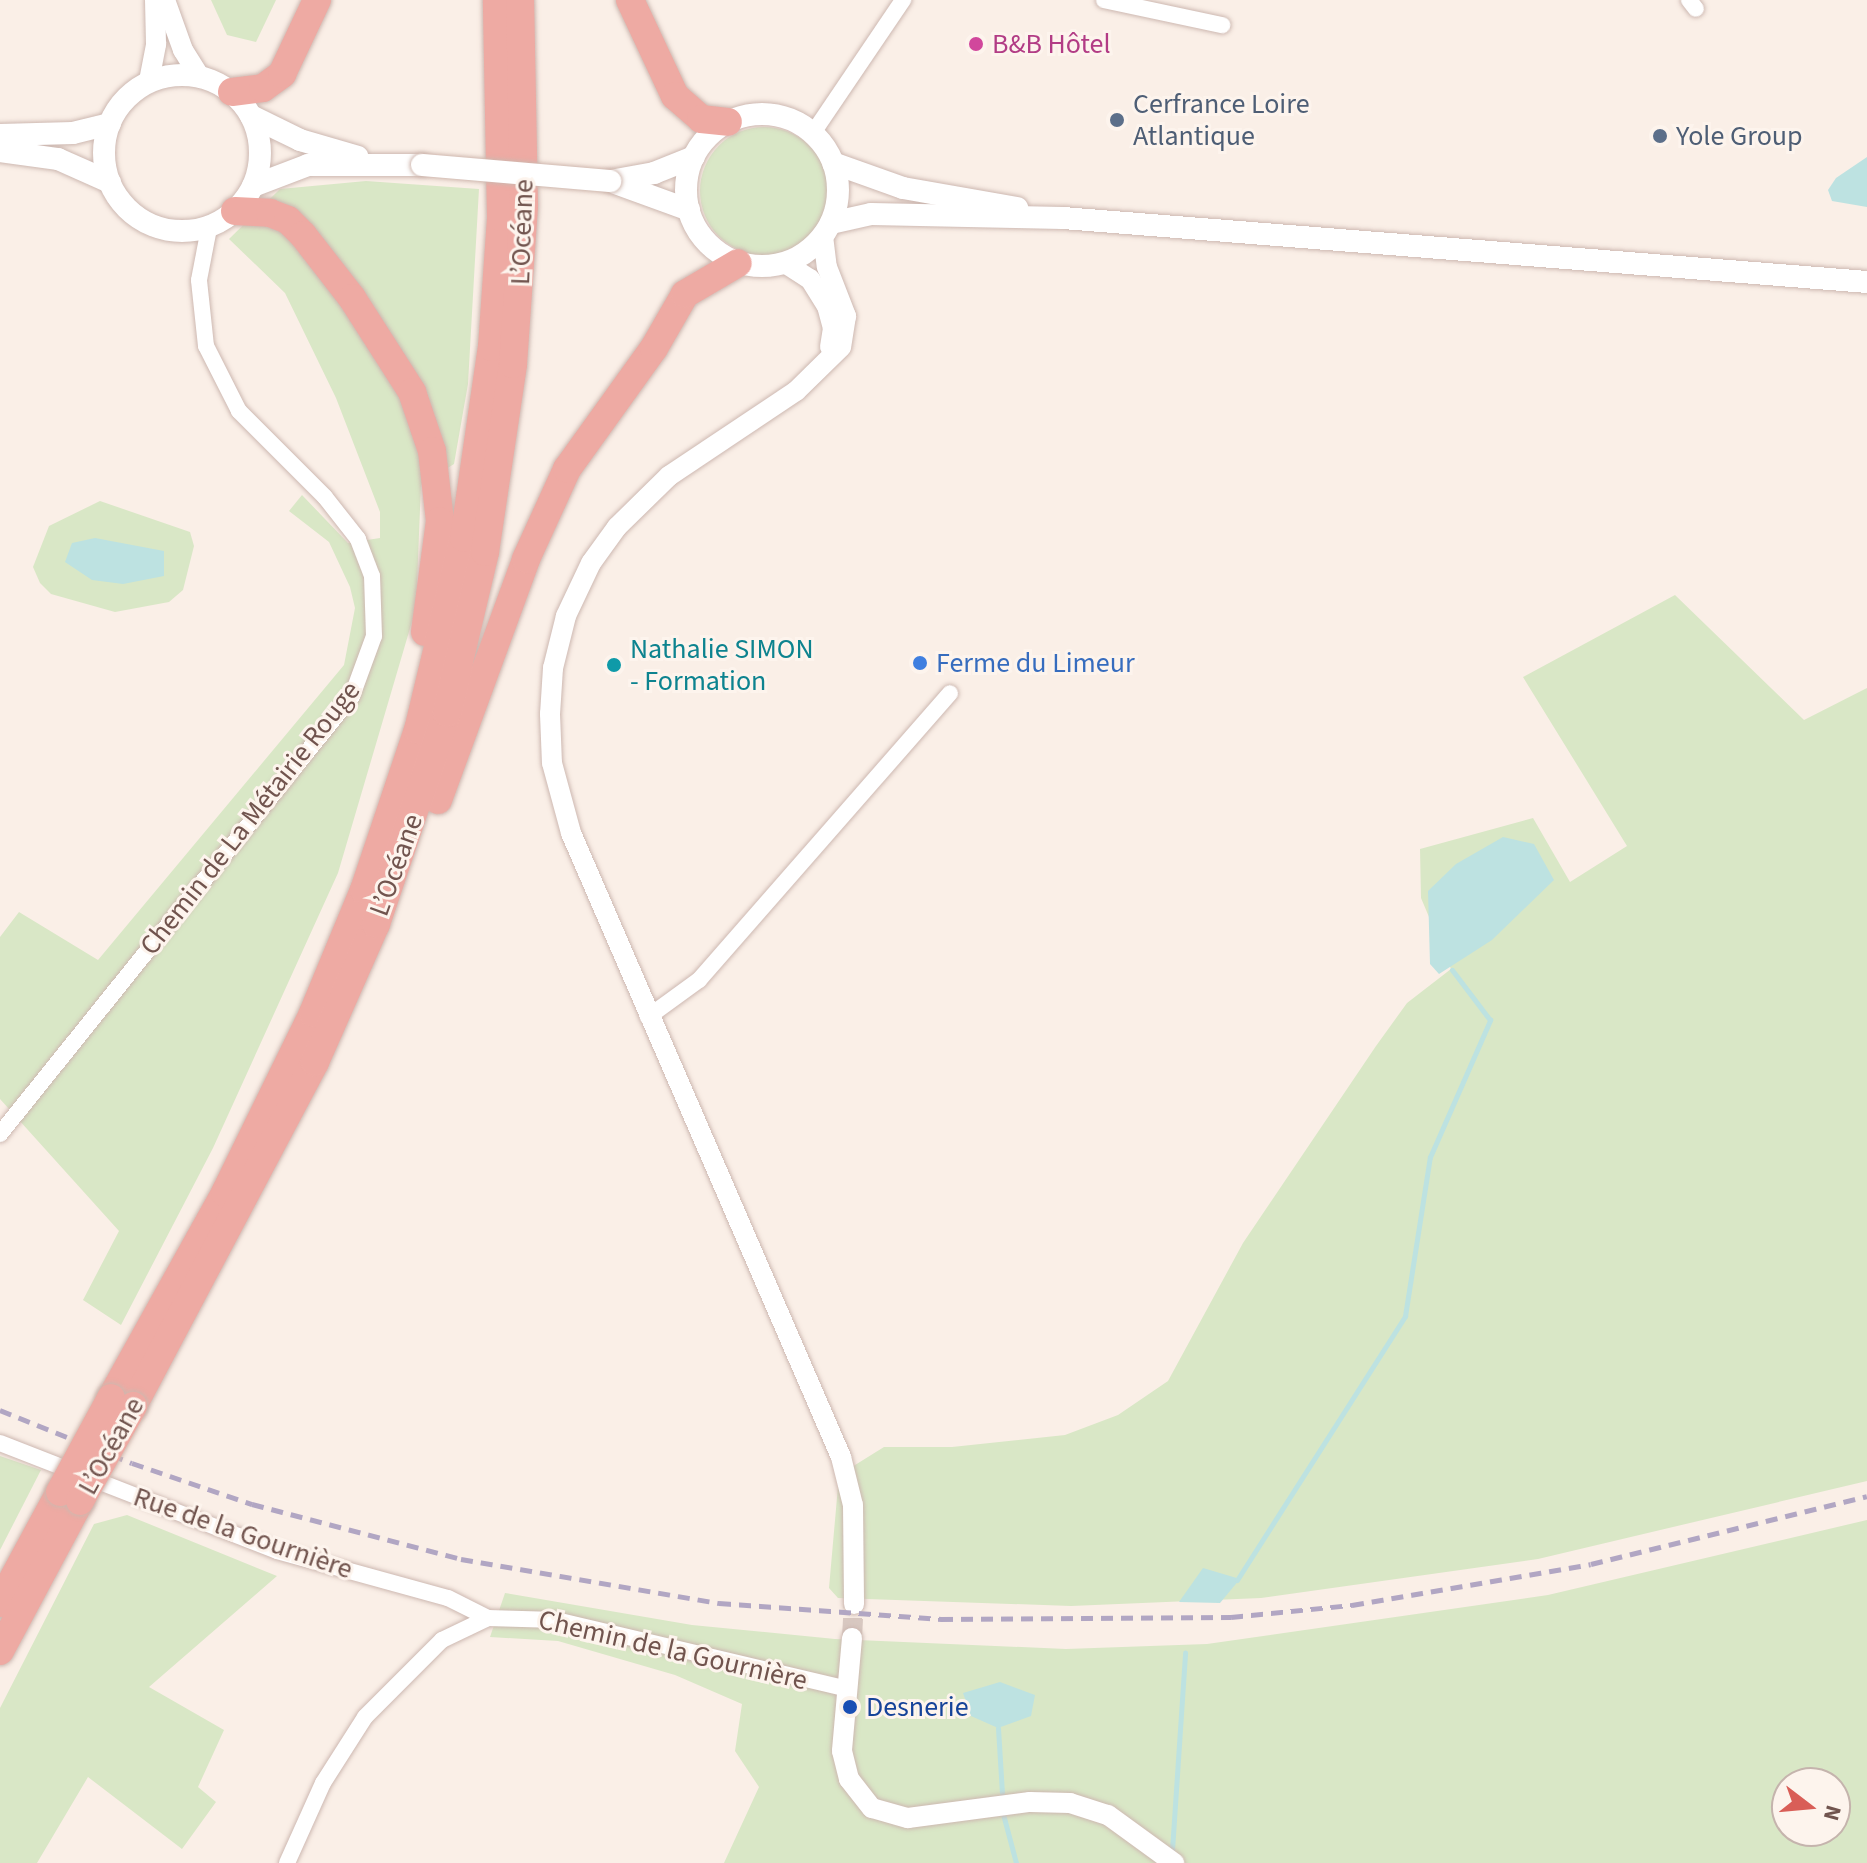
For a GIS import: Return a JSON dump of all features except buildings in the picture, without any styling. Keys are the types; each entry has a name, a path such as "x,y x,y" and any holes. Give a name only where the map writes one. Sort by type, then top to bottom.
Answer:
{"highway":[{"path":"232,92 263,88 282,74 317,0"},
{"name":"L’Océane","path":"122,1402 287,1068 342,948 406,770 451,604 484,411 501,217 497,0"},
{"name":"L’Océane","path":"0,1651 70,1497 122,1402 276,1143 376,924 447,713 499,466 524,205 520,0"},
{"path":"630,0 675,96 701,119 728,122"},
{"path":"235,211 270,213 288,220 303,235 394,358 425,425 440,521 431,605 402,729 406,770"},
{"path":"376,924 402,894 526,559 567,469 654,348 685,294 738,263"},
{"name":"L’Océane","path":"0,1603 70,1497"}],"main road":[{"path":"173,75 200,77 232,92 251,116 261,151 253,186 235,211 209,228 174,231 149,223 127,208 110,182 104,157 110,124 120,106 149,81 173,75"},
{"path":"253,186 308,165 371,161 610,181 654,173 694,157 728,122 766,114 791,119 813,133 833,163 838,198 827,230"},
{"path":"251,116 300,140 371,161"},
{"path":"0,135 73,133 110,124"},
{"path":"0,151 58,159 110,182"},
{"path":"694,157 686,183 689,210 702,237 738,263 785,263 827,230 871,214 1063,218 1867,282"},
{"path":"833,163 903,188 1063,218"},
{"path":"610,181 689,210"}],"street":[{"path":"149,81 156,44 155,0"},
{"path":"165,0 183,50 200,77"},
{"path":"813,133 903,0"},
{"path":"1104,0 1222,25"},
{"name":"Chemin de La Métairie Rouge","path":"0,1134 352,696 374,636 372,576 358,539 325,497 239,411 206,346 199,280 209,228"},
{"path":"827,230 846,327 841,347 820,370 642,499 591,563 558,643 550,714 559,800 648,1017 841,1457 853,1505 854,1604"},
{"path":"785,263 810,279 830,317 832,338 820,370"},
{"path":"648,1017 666,1008 699,980 950,693"},
{"name":"Rue de la Gournière","path":"0,1443 277,1551 448,1598 488,1618"},
{"name":"Chemin de la Gournière","path":"287,1863 323,1783 365,1717 442,1640 488,1618 556,1620 848,1689"},
{"path":"852,1638 844,1765 857,1793 880,1812 926,1817 1030,1802 1070,1803 1108,1815 1174,1863"}],"green space":[{"path":"211,0 276,0 256,42 227,35"},
{"path":"764,127 789,132 810,145 823,166 828,191 823,216 810,237 789,250 764,255 739,250 718,237 705,216 700,191 705,166 718,145 739,132"},
{"path":"366,181 479,189 468,384 454,464 421,485 416,608 338,873 213,1148 121,1325 83,1300 119,1231 0,1099 0,937 19,912 98,960 344,665 355,608 350,587 329,542 289,511 302,495 348,543 380,538 380,512 336,398 285,293 229,239 280,189"},
{"path":"100,501 190,532 194,546 183,590 169,602 115,612 51,594 40,583 33,567 49,526"},
{"path":"1675,595 1804,720 1867,688 1867,1481 1538,1559 1261,1598 1071,1606 838,1598 829,1588 839,1475 884,1447 952,1447 1065,1435 1118,1415 1168,1381 1243,1243 1376,1046 1407,1003 1451,969 1421,898 1420,849 1533,818 1570,882 1627,846 1523,677"},
{"path":"0,1456 41,1470 0,1550"},
{"path":"127,1515 277,1576 149,1687 224,1730 198,1787 216,1802 182,1849 88,1777 37,1863 0,1863 0,1708 94,1524"},
{"path":"1867,1520 1867,1863 724,1863 759,1787 735,1751 742,1704 675,1675 558,1641 490,1637 505,1593 692,1625 835,1639 1066,1649 1207,1644 1548,1595"}],"water":[{"path":"1867,157 1867,207 1832,201 1828,190 1836,178"},
{"path":"95,538 164,551 164,576 123,584 92,580 65,562 72,543"},
{"path":"1503,837 1534,844 1554,880 1492,940 1439,974 1430,964 1428,891 1456,864"},
{"path":"1203,1568 1240,1579 1220,1603 1179,1602"},
{"path":"1000,1682 1035,1695 1031,1716 998,1728 971,1716 963,1693"}],"waterway":[{"path":"1237,1580 1405,1316 1430,1157 1490,1020 1452,970"},
{"path":"1172,1850 1185,1652"},
{"path":"998,1728 1002,1793"},
{"path":"1003,1814 1016,1863"}],"tunnel":[{"path":"852,1638 854,1604"}],"railway":[{"path":"0,1410 132,1463 252,1504 461,1559 719,1603 941,1619 1231,1617 1352,1605 1591,1564 1867,1496"}],"place":[{"name":"B&B Hôtel","path":"976,44"},
{"name":"Cerfrance Loire Atlantique","path":"1117,120"},
{"name":"Yole Group","path":"1660,136"},
{"name":"Ferme du Limeur","path":"920,663"},
{"name":"Nathalie SIMON - Formation","path":"614,665"},
{"name":"Desnerie","path":"850,1707"}]}
